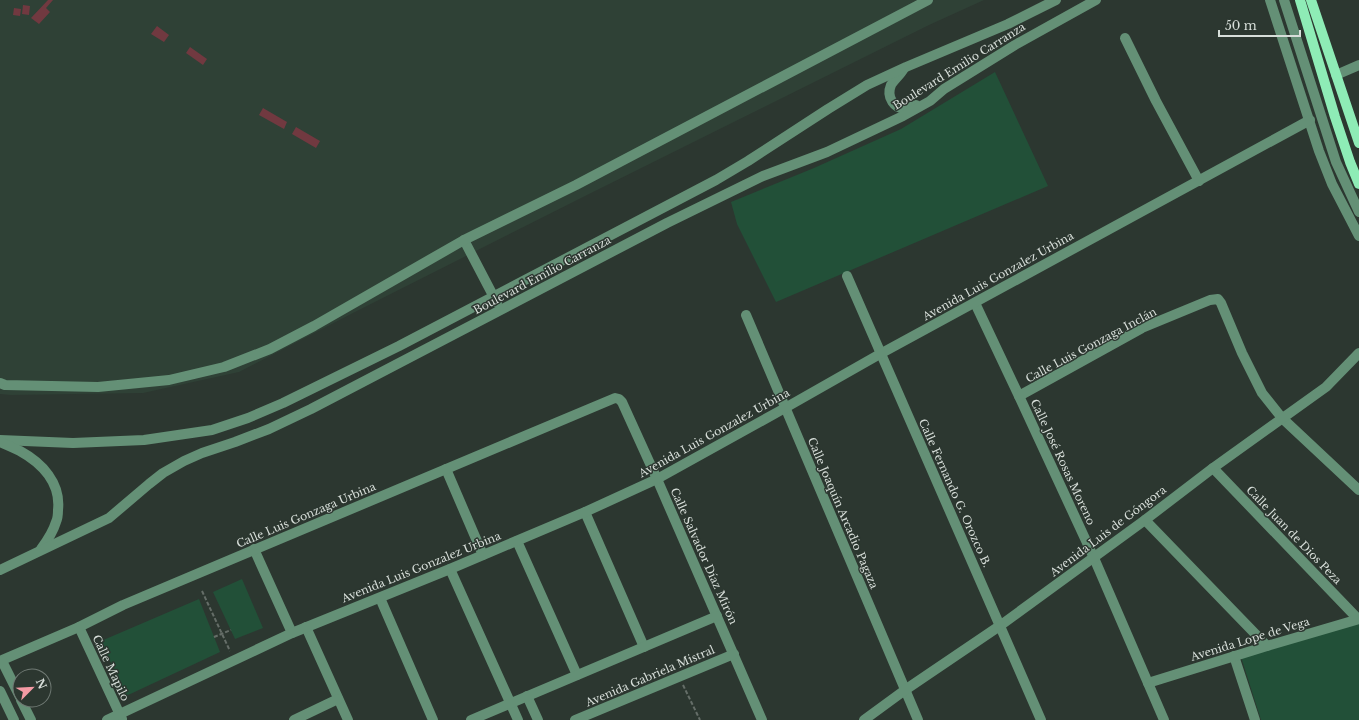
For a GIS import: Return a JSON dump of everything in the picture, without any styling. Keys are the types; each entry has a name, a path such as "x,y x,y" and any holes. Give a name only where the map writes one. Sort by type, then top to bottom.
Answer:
{"main road":[{"path":"1300,0 1335,117 1359,184"},
{"path":"1311,0 1359,143"}],"street":[{"path":"0,383 5,385 98,388 169,380 224,367 270,349 314,326 464,240 576,185 928,0"},
{"name":"Boulevard Emilio Carranza","path":"0,441 73,443 144,440 212,430 283,404 399,346 716,180 866,85 1008,24 1056,0"},
{"name":"Boulevard Emilio Carranza","path":"0,570 109,518 163,473 184,461 202,453 270,429 666,223 763,176 827,152 882,127 930,101 944,89 1015,45 1096,0"},
{"path":"1270,0 1319,151 1332,184 1359,236"},
{"path":"1284,0 1336,162 1359,212"},
{"path":"1125,38 1156,101 1199,181"},
{"path":"1336,75 1359,65"},
{"path":"906,67 892,84 890,98 893,104 898,107 906,108 930,101"},
{"name":"Avenida Luis Gonzalez Urbina","path":"107,720 121,717 234,659 292,633 450,570 585,512 657,479 880,354 1310,120"},
{"path":"464,240 501,310"},
{"name":"Calle Fernando G. Orozco B.","path":"847,276 1041,720"},
{"name":"Calle Luis Gonzaga Inclán","path":"1019,396 1142,328 1218,299 1262,393 1282,418 1359,490"},
{"name":"Calle José Rosas Moreno","path":"974,303 1094,558 1164,720"},
{"name":"Calle Joaquín Arcadio Pagaza","path":"746,316 918,720"},
{"name":"Avenida Luis de Góngora","path":"864,720 1094,558 1213,468 1326,387 1359,353"},
{"name":"Calle Luis Gonzaga Urbina","path":"1,661 123,604 615,398 622,402"},
{"name":"Calle Salvador Díaz Mirón","path":"622,402 734,654 758,719"},
{"path":"0,441 20,451 39,464 51,477 57,490 59,503 57,521 50,536 40,551"},
{"name":"Calle Juan de Dios Peza","path":"1213,468 1358,619"},
{"path":"446,469 483,555"},
{"path":"585,512 644,647"},
{"path":"1144,520 1266,646"},
{"path":"517,541 577,675"},
{"path":"254,549 292,633"},
{"path":"450,570 518,720"},
{"path":"380,598 432,720"},
{"path":"471,720 717,616"},
{"name":"Avenida Lope de Vega","path":"1148,683 1358,619"},
{"name":"Calle Mapilo","path":"78,626 121,717"},
{"path":"306,627 348,720"},
{"name":"Avenida Gabriela Mistral","path":"575,720 734,654"},
{"path":"1234,656 1255,720"},
{"path":"1,661 12,682"},
{"path":"0,691 14,720"},
{"path":"527,696 538,720"},
{"path":"294,720 338,699"},
{"path":"26,708 32,720"}],"path":[{"path":"202,591 234,659"},
{"path":"214,637 230,630"},
{"path":"679,677 700,720"}],"shaded area":[{"path":"0,0 984,0 929,25 585,196 239,372 143,393 11,395 0,394"}],"green space":[{"path":"995,72 1048,186 776,302 737,224 731,202 814,168 901,129"},
{"path":"242,579 263,628 235,639 213,592"},
{"path":"199,599 220,652 126,696 101,641"},
{"path":"1359,623 1359,720 1261,720 1241,657"}],"building":[{"path":"48,0 53,0 46,8 50,12 39,24 31,18"},
{"path":"23,5 30,6 29,15 22,14"},
{"path":"14,8 21,9 20,16 13,15"},
{"path":"157,26 169,35 164,42 151,34"},
{"path":"190,47 207,59 203,65 186,53"},
{"path":"263,108 287,122 284,129 259,115"},
{"path":"296,127 320,141 316,148 292,134"}]}
